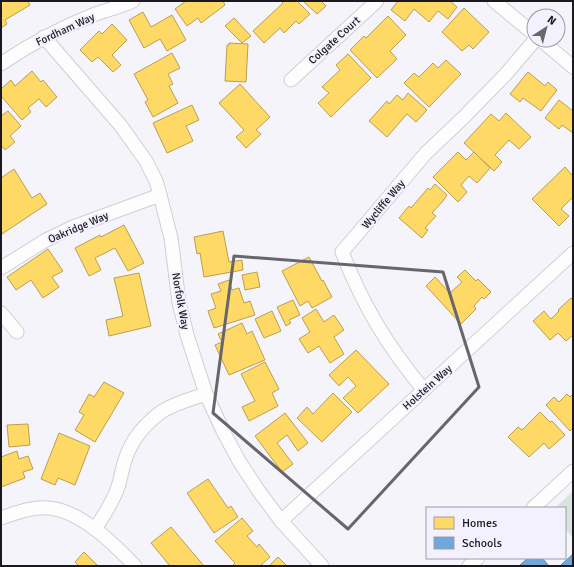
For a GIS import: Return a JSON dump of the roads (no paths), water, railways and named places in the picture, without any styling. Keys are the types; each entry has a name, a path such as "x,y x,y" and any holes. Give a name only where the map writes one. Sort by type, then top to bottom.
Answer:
{"street":[{"name":"Fordham Way","path":"1,64 44,38 94,15 133,1"},
{"name":"Colgate Court","path":"291,80 377,1"},
{"path":"494,1 526,27"},
{"name":"Norfolk Way","path":"44,38 121,126 134,142 146,161 156,181 160,195 171,238 180,302 187,335 206,394 239,461 258,490 281,521 322,566"},
{"name":"Wycliffe Way","path":"424,390 386,340 368,310 352,278 342,252 418,162 505,75 528,48"},
{"path":"550,48 573,67"},
{"name":"Oakridge Way","path":"1,268 46,240 73,227 160,195"},
{"name":"Holstein Way","path":"281,521 573,253"},
{"path":"1,313 17,332"},
{"path":"94,529 110,505 118,487 125,460 138,434 149,422 162,412 176,404 206,394"},
{"path":"533,507 573,471"},
{"path":"1,518 26,509 49,508 74,515 116,547 135,566"}]}
